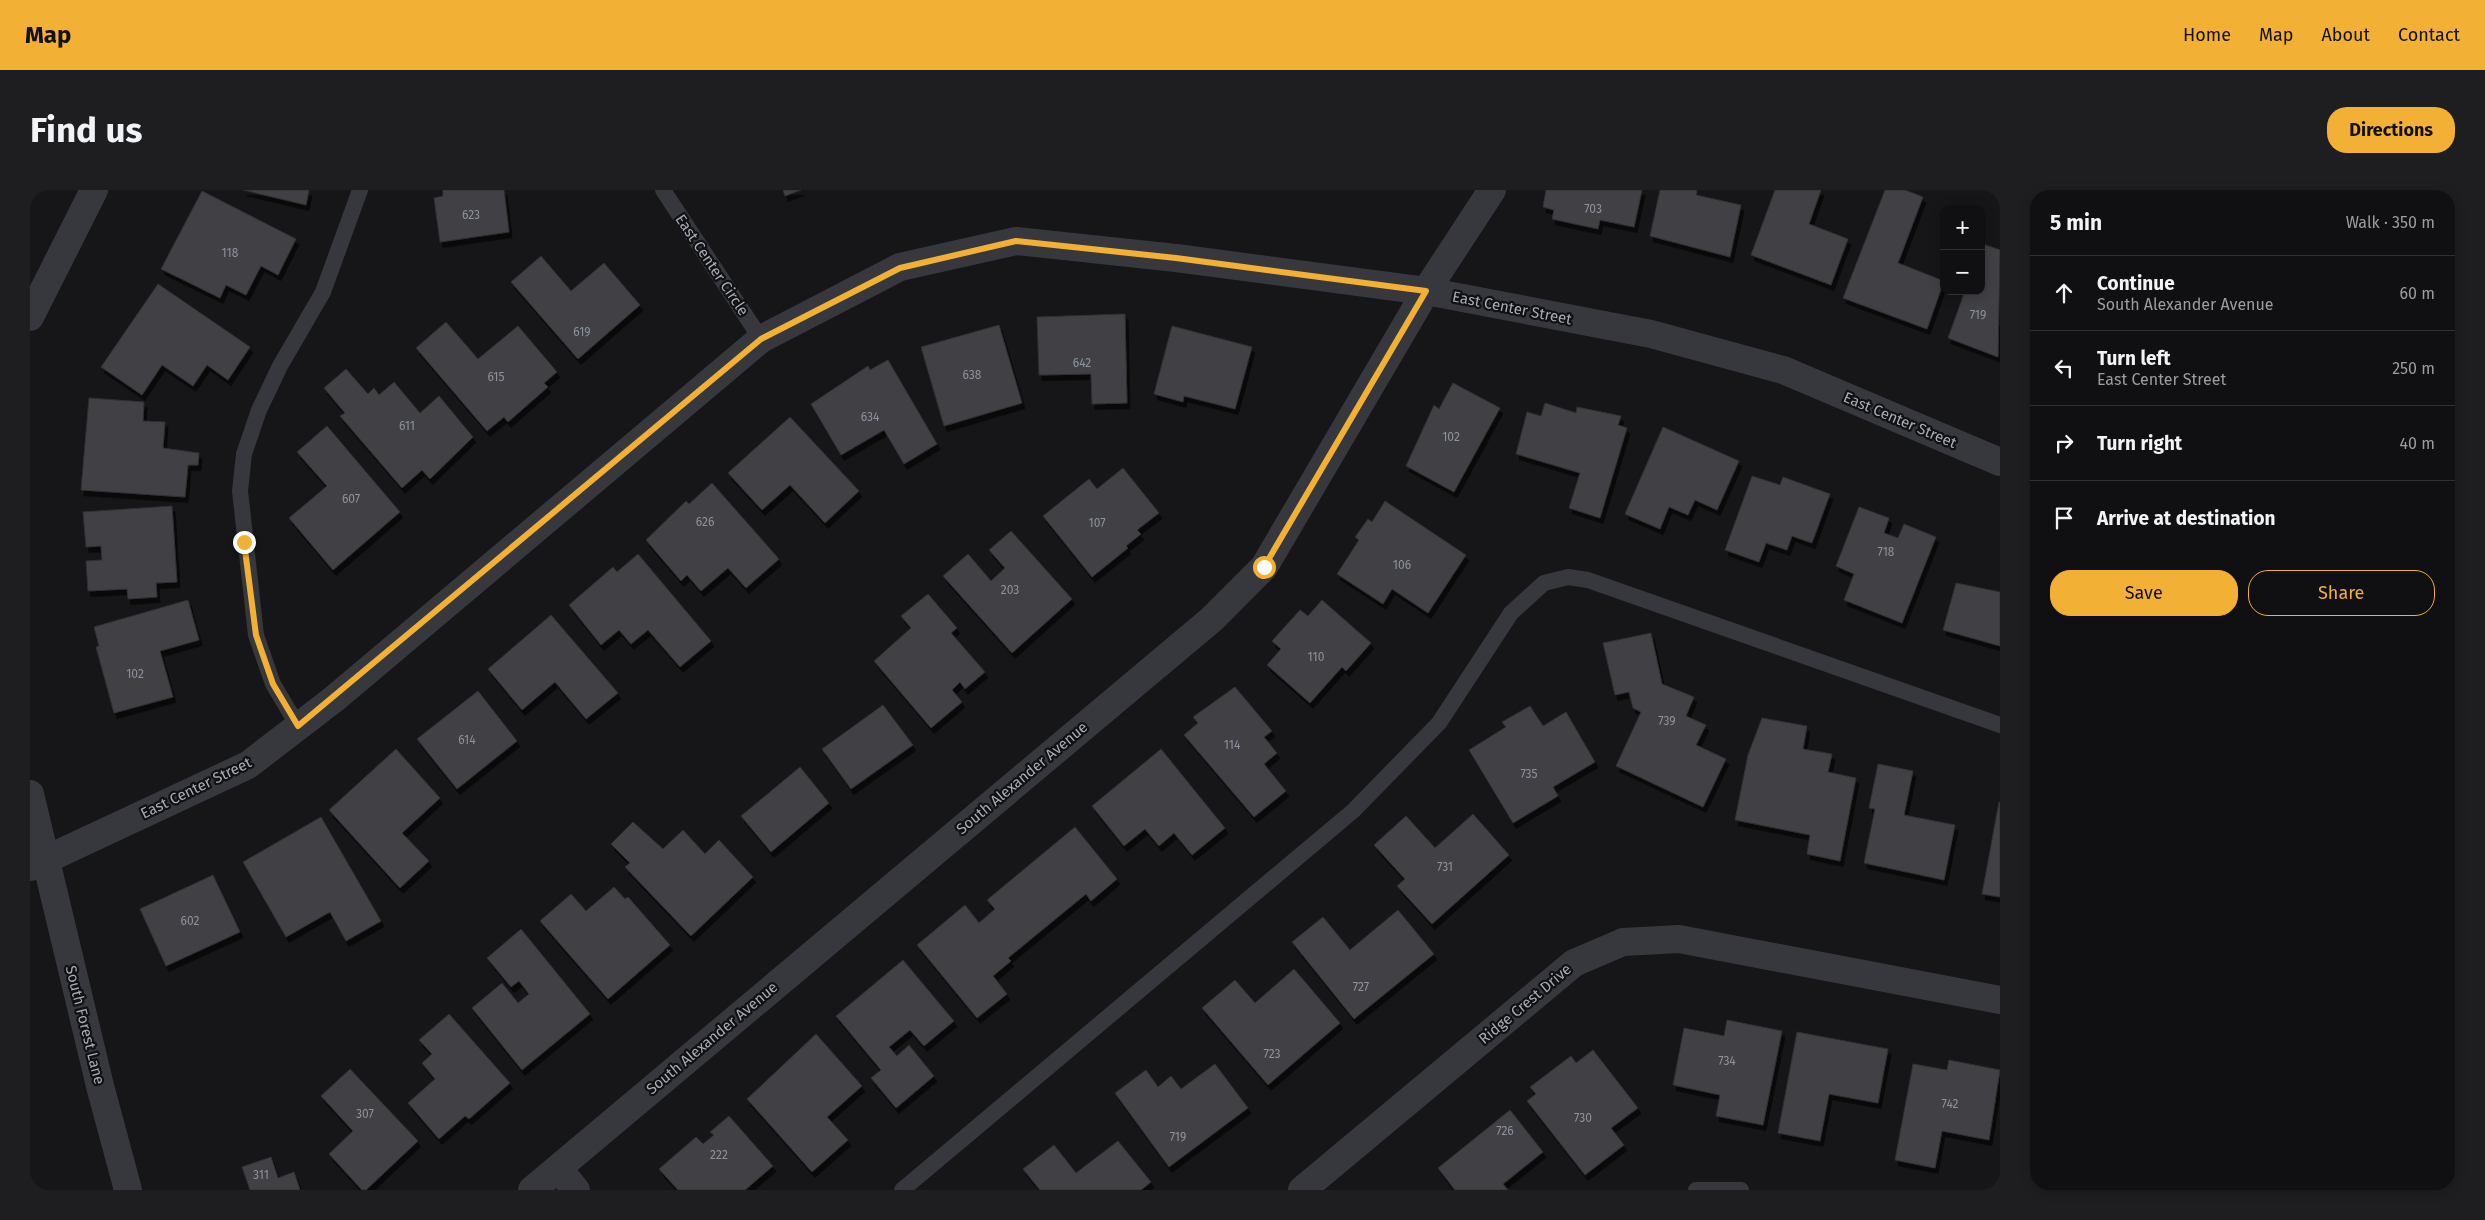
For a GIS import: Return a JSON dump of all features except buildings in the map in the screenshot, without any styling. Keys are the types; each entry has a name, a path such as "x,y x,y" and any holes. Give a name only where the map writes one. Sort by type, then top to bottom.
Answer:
{"street":[{"path":"30,317 94,190"},
{"name":"South Alexander Avenue","path":"532,1190 1212,619 1264,567 1426,291 1492,190"},
{"name":"East Center Street","path":"37,864 248,765 298,726 761,339 900,268 1016,241 1176,258 1426,291 1650,334 1783,370 2000,462"},
{"name":"South Forest Lane","path":"30,794 37,864 128,1190"},
{"name":"Ridge Crest Drive","path":"1302,1190 1574,963 1623,942 1679,939 2000,1000"},
{"path":"558,1168 576,1190"}],"lane":[{"path":"298,726 273,684 256,635 240,491 244,454 259,410 280,366 323,292 360,190"},
{"name":"East Center Circle","path":"663,190 761,339"},
{"path":"902,1190 1353,811 1438,723 1511,613 1544,583 1568,577 1588,580 2000,725"},
{"path":"1696,1190 1741,1190"}],"route":[{"path":"244,542 256,635 273,684 298,726 334,698 761,339 900,268 1016,241 1176,258 1426,291 1264,567"}]}
